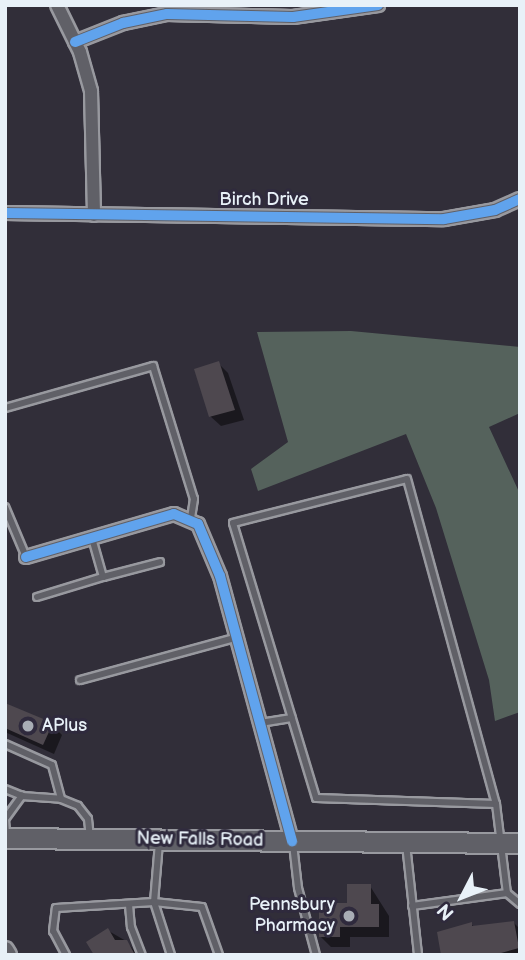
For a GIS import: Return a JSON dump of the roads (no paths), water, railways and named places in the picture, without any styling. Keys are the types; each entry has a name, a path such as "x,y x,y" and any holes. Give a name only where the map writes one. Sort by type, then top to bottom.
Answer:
{"main road":[{"name":"New Falls Road","path":"5,838 511,843"}],"street":[{"path":"57,5 75,41 94,118 94,215"},
{"path":"75,41 149,16 239,11 293,17 378,5"},
{"name":"Birch Drive","path":"5,213 444,219 495,210 520,199"},
{"path":"26,557 174,514 191,517 205,536 292,841"}],"lane":[{"path":"5,408 153,366 194,499 191,517"},
{"path":"496,804 320,801 233,523 407,479 496,804 511,843 508,893"},
{"path":"5,507 26,557"},
{"path":"92,538 103,577"},
{"path":"37,597 160,562"},
{"path":"80,680 235,638"},
{"path":"260,723 292,718"},
{"path":"5,744 52,765 61,799"},
{"path":"5,789 22,796 61,799 78,806 88,819 91,839"},
{"path":"5,838 5,819 22,796"},
{"path":"159,840 154,901 171,955"},
{"path":"292,841 298,888 316,955"},
{"path":"406,842 418,955"},
{"path":"412,906 508,893"},
{"path":"508,893 520,904"},
{"path":"66,955 53,931 59,906 129,905 154,901 202,907 219,955"},
{"path":"129,905 131,927 142,955"}],"place":[{"name":"APlus","path":"28,726"},
{"name":"Pennsbury Pharmacy","path":"349,916"}]}
